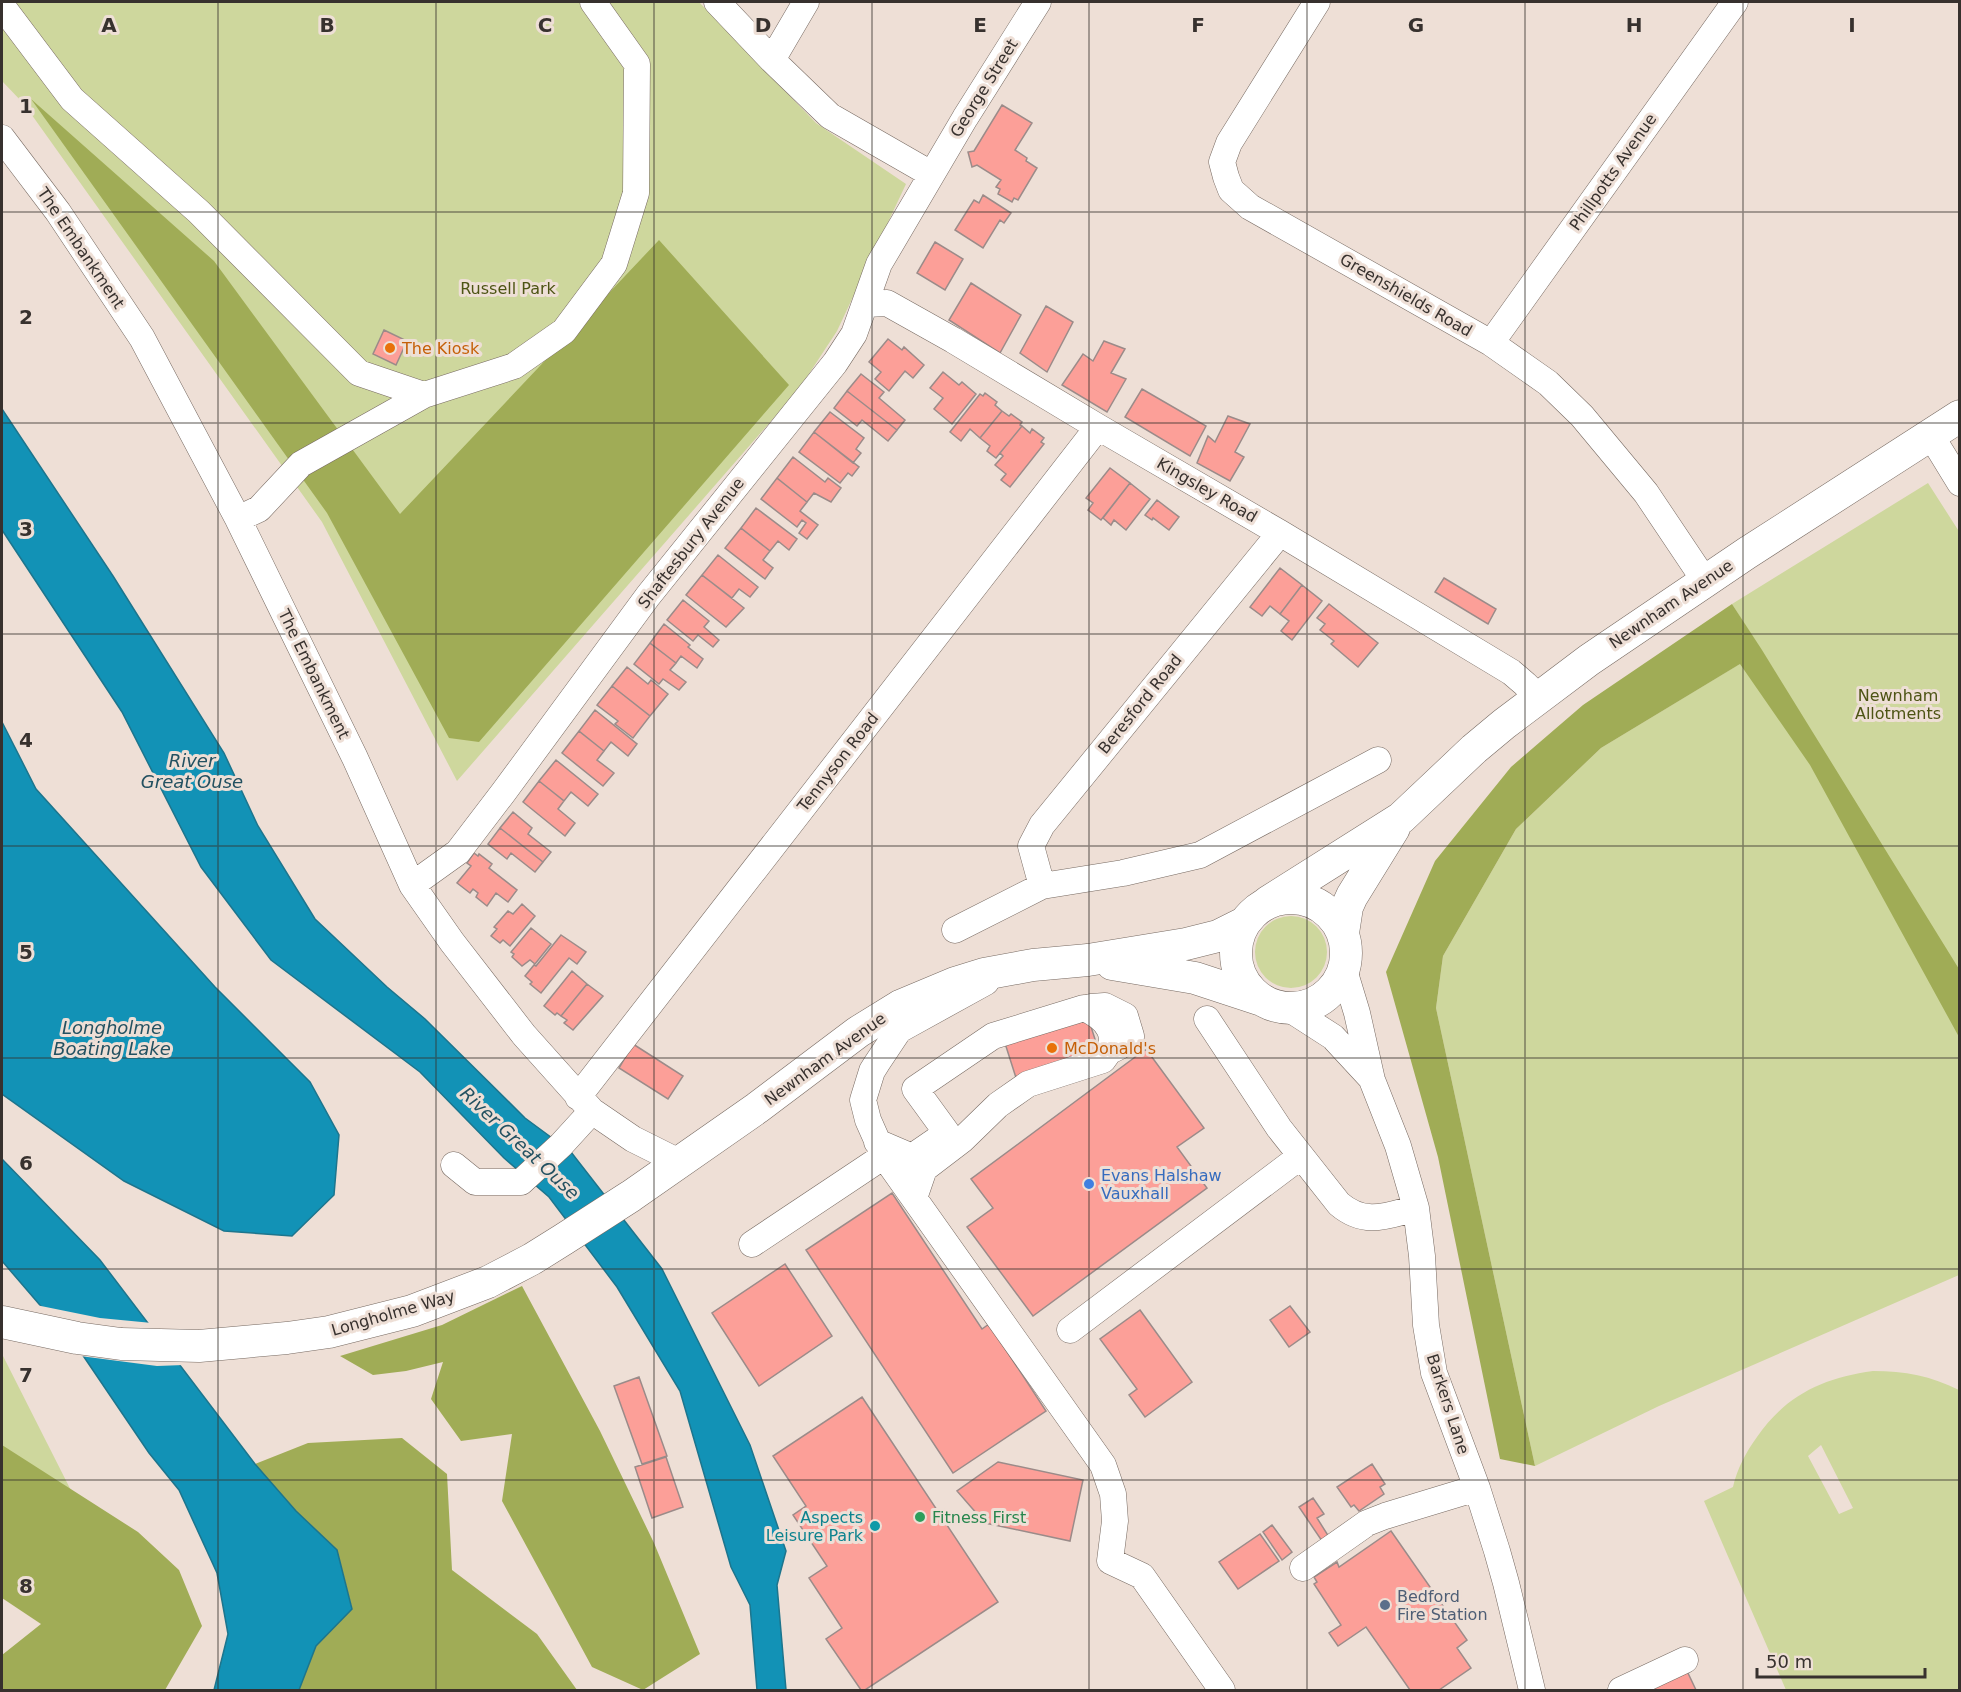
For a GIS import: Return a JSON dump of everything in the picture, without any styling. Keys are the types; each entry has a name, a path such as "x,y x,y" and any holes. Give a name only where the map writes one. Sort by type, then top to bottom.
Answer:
{"main road":[{"name":"Newnham Avenue","path":"1268,902 1401,818 1474,749 1538,697 1645,621 1959,416"},
{"name":"Newnham Avenue","path":"1343,933 1347,907 1352,896 1401,818"},
{"path":"1286,897 1313,902 1330,914 1343,933 1346,945 1344,970 1337,983 1322,998 1302,1007 1276,1005 1252,992 1237,966 1238,936 1244,923 1255,910 1268,902 1286,897"},
{"name":"Newnham Avenue","path":"679,1162 774,1096 880,1017 946,986 1007,969 1088,960 1203,940 1218,936 1244,923"},
{"name":"Newnham Avenue","path":"1088,960 1195,978 1276,1005"},
{"name":"Longholme Way","path":"2,1322 77,1338 159,1346 199,1346 287,1338 329,1332 372,1322 450,1298 488,1282 564,1239 679,1162"}],"street":[{"path":"238,519 259,509 301,464 424,395 514,366 564,331 614,264 636,193 637,64 593,2"},
{"path":"717,2 830,116 931,174"},
{"path":"772,60 806,2"},
{"name":"George Street","path":"931,174 1038,2"},
{"name":"Greenshields Road","path":"1317,2 1229,143 1222,162 1231,190 1250,207 1491,344 1548,383 1582,416 1646,493 1706,581"},
{"name":"Phillpotts Avenue","path":"1491,344 1735,2"},
{"path":"2,6 72,99 199,212 359,373 424,395"},
{"name":"The Embankment","path":"2,138 58,212 142,338 238,519 355,758 412,885 502,1007 585,1104 633,1139 679,1162"},
{"name":"Shaftesbury Avenue","path":"412,885 458,852 648,596 835,363 854,334 866,304 874,272 931,174"},
{"name":"Kingsley Road","path":"866,304 887,303 953,340 1280,532 1511,672 1538,697"},
{"name":"Tennyson Road","path":"454,1165 475,1182 521,1182 561,1145 585,1104 1098,427"},
{"path":"1930,434 1959,483"},
{"name":"Beresford Road","path":"1042,886 1031,846 1042,825 1280,532"},
{"path":"955,930 1042,886 1123,873 1200,855 1378,760"},
{"path":"1007,969 899,1030 872,1071 863,1100 868,1120 880,1149 1102,1465 1113,1494 1115,1521 1110,1561 1142,1576 1222,1690"},
{"name":"Barkers Lane","path":"1344,970 1357,1013 1372,1080 1398,1146 1416,1208 1422,1256 1426,1325 1434,1373 1477,1488 1506,1583 1532,1690"},
{"name":"Barkers Lane","path":"1276,1005 1333,1036 1372,1080"},
{"path":"880,1149 912,1157 947,1133 915,1089 993,1036 1084,1008 1096,1013 1106,1021 1112,1038 1110,1051 1103,1060 1028,1084 998,1105 962,1140 924,1169 914,1198"},
{"path":"1207,1019 1279,1128 1339,1204 1348,1212 1370,1218 1416,1208"},
{"path":"752,1245 880,1149"},
{"path":"1070,1330 1300,1156"},
{"path":"1303,1568 1368,1523 1477,1488"},
{"path":"1621,1690 1685,1660"}],"green space":[{"name":"Russell Park","path":"2,2 699,2 816,123 906,184 837,331 799,389 457,781 322,522 24,104 2,81"},
{"path":"31,99 214,261 400,514 659,240 789,385 479,742 449,738 327,513"},
{"name":"Newnham Allotments","path":"1928,483 1960,533 1959,1275 1659,1406 1535,1466 1436,1008 1443,956 1516,829 1601,748 1743,662 1775,672 1732,604"},
{"path":"1732,604 1959,969 1959,1037 1810,765 1740,664 1601,748 1516,829 1443,956 1436,1008 1535,1466 1500,1459 1438,1157 1386,972 1435,861 1511,767 1583,705"},
{"path":"1291,916 1305,919 1317,926 1324,938 1327,952 1324,966 1317,978 1305,985 1291,988 1277,985 1265,978 1258,966 1255,952 1258,938 1265,926 1277,919"},
{"path":"522,1286 600,1431 654,1543 700,1654 643,1690 592,1667 502,1501 512,1434 461,1441 431,1399 443,1362 406,1371 373,1375 340,1356 442,1325"},
{"path":"2,1354 91,1530 2,1473"},
{"path":"1873,1371 1907,1373 1938,1381 1959,1390 1959,1690 1786,1690 1704,1501 1733,1487 1739,1467 1749,1449 1768,1422 1780,1410 1807,1391 1838,1378","holes":["1821,1445 1853,1508 1839,1514 1808,1456"]},
{"path":"402,1438 447,1474 452,1570 537,1634 577,1690 299,1690 316,1646 352,1608 337,1550 296,1511 255,1464 308,1443"},
{"path":"2,1445 138,1532 179,1570 202,1626 165,1690 2,1690 2,1655 41,1624 2,1598"}],"water":[{"name":"River Great Ouse","path":"2,409 113,576 224,753 258,826 315,919 387,987 425,1019 525,1118 571,1152 662,1269 750,1445 786,1551 777,1585 786,1690 757,1690 750,1605 731,1567 680,1391 617,1287 549,1197 504,1158 420,1072 271,960 201,867 122,712 2,530"},
{"name":"Longholme Boating Lake","path":"2,722 36,789 215,987 310,1082 339,1135 334,1195 292,1236 224,1231 124,1181 2,1094"},
{"path":"2,1159 100,1260 255,1464 296,1511 337,1550 352,1609 316,1646 299,1690 214,1690 228,1634 217,1573 179,1490 149,1453 82,1354 2,1261"}],"pier":[{"path":"36,1305 100,1318 152,1323 184,1365 157,1366 80,1356"}],"building":[{"path":"1002,105 1032,123 1015,150 1037,168 1018,200 1014,198 1012,202 998,194 1000,189 996,187 1001,180 977,165 972,167 968,152 974,151"},
{"path":"983,195 1011,213 1004,223 1000,220 983,248 955,230 974,200 979,203"},
{"path":"935,242 963,259 945,290 917,273"},
{"path":"971,283 1021,315 1000,353 949,320"},
{"path":"1046,306 1073,322 1047,372 1020,353"},
{"name":"The Kiosk","path":"384,330 407,341 396,365 373,354"},
{"path":"888,339 902,350 904,347 924,365 913,378 905,371 889,391 875,379 881,372 869,362"},
{"path":"1104,341 1125,349 1111,373 1126,379 1107,412 1062,385 1083,354 1093,361"},
{"path":"943,372 959,385 962,382 976,394 952,424 934,409 943,398 930,388"},
{"path":"861,374 884,392 879,398 905,420 897,430 847,391"},
{"path":"1142,389 1206,426 1190,456 1125,417"},
{"path":"847,391 897,430 888,441 862,420 857,426 834,408"},
{"path":"985,393 997,402 995,405 1002,411 980,438 970,429 961,441 950,432 980,394 983,396"},
{"path":"1002,411 1022,422 1020,425 1022,426 996,458 987,451 990,446 980,438"},
{"path":"830,412 864,438 856,449 861,453 853,463 814,432"},
{"path":"1228,416 1250,424 1235,452 1244,457 1230,481 1197,463 1208,436 1215,442"},
{"path":"1022,426 1030,433 1032,429 1044,438 1041,442 1044,444 1010,487 1001,480 1006,474 995,465 1003,456 1000,453"},
{"path":"814,432 859,467 852,476 848,473 840,483 799,452"},
{"path":"793,457 825,482 828,478 841,488 831,502 814,493 807,502 777,478"},
{"path":"1110,468 1130,483 1101,520 1088,510 1093,503 1086,498"},
{"path":"777,478 807,502 800,511 818,525 807,539 799,533 806,523 802,520 797,527 761,499"},
{"path":"1130,483 1150,499 1126,530 1114,520 1111,525 1103,518"},
{"path":"1157,500 1179,517 1169,530 1145,515"},
{"path":"756,508 797,539 789,550 778,541 770,551 741,528"},
{"path":"741,528 770,551 763,560 773,568 765,579 725,548"},
{"path":"718,555 758,587 750,597 739,589 732,598 702,575"},
{"path":"1280,568 1302,585 1280,614 1270,606 1262,616 1250,607"},
{"path":"702,575 744,608 726,627 686,595"},
{"path":"1444,578 1496,609 1488,624 1435,592"},
{"path":"1302,585 1322,601 1292,640 1281,631 1289,621 1280,614"},
{"path":"683,600 709,621 704,627 719,640 713,647 698,635 693,641 667,620"},
{"path":"1329,604 1378,643 1358,667 1331,644 1334,641 1320,630 1325,624 1317,618"},
{"path":"664,624 703,659 697,668 681,656 676,663 650,643"},
{"path":"650,643 676,663 670,670 686,682 679,690 663,679 659,684 634,664"},
{"path":"627,667 648,684 651,680 668,694 650,716 612,686"},
{"path":"612,686 650,716 633,738 615,724 618,721 597,705"},
{"path":"595,710 637,744 628,756 611,742 604,751 579,731"},
{"path":"579,731 604,751 597,760 614,773 603,786 562,753"},
{"path":"556,760 598,794 588,806 571,792 564,801 539,781"},
{"path":"539,781 564,801 558,809 575,823 565,836 523,802"},
{"path":"513,812 532,828 528,834 551,852 543,862 500,828"},
{"path":"500,828 543,862 535,872 511,853 507,859 488,844"},
{"path":"474,853 492,864 489,868 517,890 508,902 496,893 487,906 476,897 478,893 473,889 470,893 457,883 471,866 467,863"},
{"path":"522,904 535,916 510,946 503,940 500,943 491,936 497,929 494,927 508,911 513,914"},
{"path":"531,928 551,944 535,964 530,960 522,966 512,957 514,954 511,952"},
{"path":"561,935 586,952 577,964 569,958 541,993 530,984 532,982 525,976"},
{"path":"572,971 587,984 561,1016 557,1013 555,1015 544,1006"},
{"path":"587,984 603,996 573,1030 564,1023 567,1020 561,1016"},
{"name":"McDonald's","path":"1086,1011 1101,1058 1018,1084 1003,1037"},
{"path":"633,1044 683,1076 668,1099 619,1068"},
{"name":"Evans Halshaw Vauxhall","path":"1146,1049 1204,1128 1177,1147 1207,1188 1033,1316 967,1227 993,1208 971,1179"},
{"path":"892,1193 982,1329 989,1324 1046,1411 953,1473 806,1250"},
{"path":"785,1264 832,1336 759,1386 712,1313"},
{"path":"1290,1306 1310,1332 1289,1347 1270,1320"},
{"path":"1140,1310 1192,1382 1145,1417 1129,1395 1137,1389 1100,1339"},
{"path":"639,1377 667,1456 642,1464 614,1386"},
{"path":"862,1397 998,1602 865,1690 861,1690 826,1639 842,1628 809,1578 827,1566 793,1515 806,1506 773,1456"},
{"path":"666,1457 683,1507 652,1518 635,1467"},
{"path":"998,1462 1083,1480 1070,1541 985,1523 957,1491"},
{"path":"1372,1464 1385,1484 1380,1487 1384,1494 1359,1511 1354,1505 1351,1507 1337,1487"},
{"path":"1313,1498 1324,1514 1317,1518 1329,1537 1322,1541 1299,1507"},
{"path":"1272,1525 1292,1552 1282,1560 1263,1532"},
{"name":"Bedford Fire Station","path":"1391,1531 1467,1640 1457,1648 1471,1668 1439,1690 1410,1690 1366,1627 1338,1646 1329,1633 1341,1625 1314,1584 1317,1582 1314,1577 1337,1562 1339,1567"},
{"path":"1260,1534 1279,1561 1238,1589 1219,1562"},
{"path":"1687,1671 1696,1690 1653,1690 1652,1687"}],"place":[{"name":"The Kiosk","path":"390,348"},
{"name":"McDonald's","path":"1052,1048"},
{"name":"Evans Halshaw Vauxhall","path":"1089,1184"},
{"name":"Fitness First","path":"920,1517"},
{"name":"Aspects Leisure Park","path":"875,1526"},
{"name":"Bedford Fire Station","path":"1385,1605"}]}
